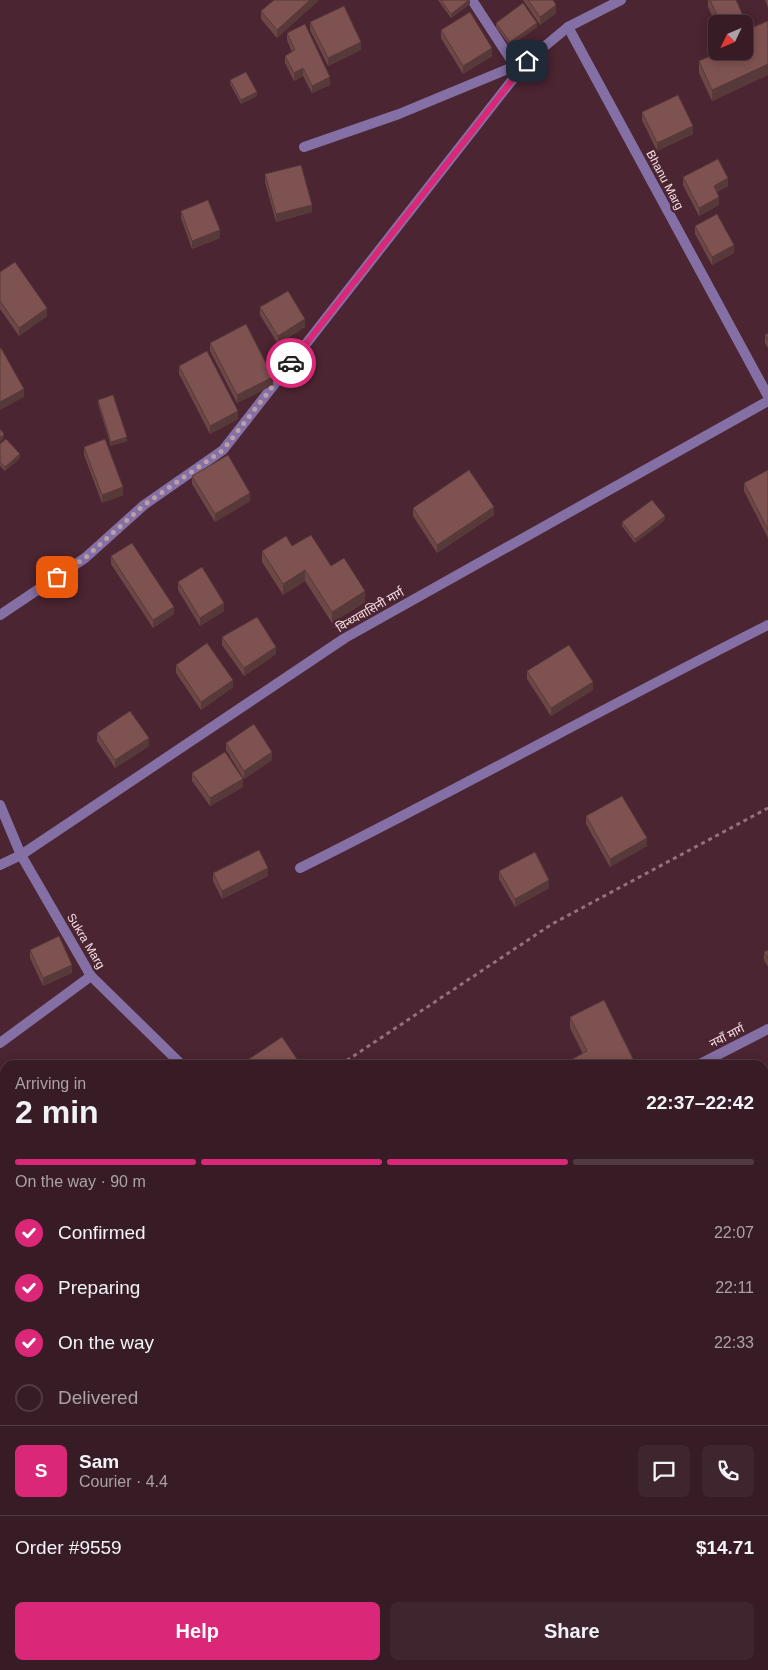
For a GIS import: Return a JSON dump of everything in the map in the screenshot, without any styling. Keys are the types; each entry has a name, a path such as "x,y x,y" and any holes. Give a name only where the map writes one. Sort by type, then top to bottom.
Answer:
{"street":[{"path":"472,0 515,66"},
{"path":"0,615 85,558 144,505 223,450 527,61 568,27 621,0"},
{"name":"Bhanu Marg","path":"568,27 768,396"},
{"path":"304,147 399,114 527,61"},
{"name":"विन्ध्यवासिनी मार्ग","path":"0,865 21,854 345,638 768,401"},
{"path":"300,868 404,816 768,625"},
{"name":"Sukra Marg","path":"0,805 21,854 91,976 177,1060"},
{"path":"0,1043 91,976"},
{"name":"नयाँ मार्ग","path":"707,1060 768,1028"}],"path":[{"path":"348,1060 552,924 768,808"}],"building":[{"path":"274,0 310,0 277,30 261,11"},
{"path":"441,0 469,0 451,14"},
{"path":"528,0 553,0 556,5 540,17"},
{"path":"710,0 736,0 743,15 717,15"},
{"path":"523,3 537,23 510,42 496,23"},
{"path":"344,6 361,42 328,58 310,22"},
{"path":"470,12 492,48 463,66 441,30"},
{"path":"768,21 768,64 712,90 699,61 708,57 708,60 753,60 753,27"},
{"path":"305,24 330,77 312,86 303,68 294,73 285,56 295,50 287,33"},
{"path":"246,72 257,92 241,100 230,80"},
{"path":"678,95 693,126 657,143 642,112"},
{"path":"718,159 728,178 714,186 719,197 699,208 683,177"},
{"path":"301,165 312,205 276,214 265,174"},
{"path":"208,200 220,230 192,241 181,211"},
{"path":"717,214 734,245 712,257 695,226"},
{"path":"15,262 47,308 19,328 0,301 0,272"},
{"path":"288,291 305,319 278,336 260,307"},
{"path":"246,324 273,377 237,395 210,343"},
{"path":"0,349 24,389 0,402"},
{"path":"207,351 238,411 210,426 179,366"},
{"path":"113,395 127,437 111,442 98,400"},
{"path":"0,429 4,434 0,438"},
{"path":"6,439 20,454 5,467 0,462 0,444"},
{"path":"105,439 123,487 102,495 84,447"},
{"path":"228,455 250,493 215,514 192,476"},
{"path":"469,470 494,507 437,545 413,508"},
{"path":"768,470 768,530 744,483"},
{"path":"652,500 665,516 635,539 622,522"},
{"path":"311,535 331,566 344,558 365,591 332,612 305,570 283,584 262,551 286,536 292,546"},
{"path":"132,543 174,607 153,620 111,556"},
{"path":"202,567 224,603 200,618 178,582"},
{"path":"257,617 276,647 244,668 222,637"},
{"path":"207,643 233,680 201,702 176,665"},
{"path":"569,645 593,682 551,708 527,671"},
{"path":"130,711 149,738 115,760 97,733"},
{"path":"254,724 272,752 244,771 226,743"},
{"path":"225,752 243,779 210,798 192,773"},
{"path":"622,796 647,838 610,859 586,816"},
{"path":"259,850 268,868 222,891 213,873"},
{"path":"535,852 549,880 515,899 499,871"},
{"path":"59,936 72,965 43,978 30,950"},
{"path":"768,950 768,959 764,952"},
{"path":"604,1000 634,1060 571,1060 587,1051 570,1017"},
{"path":"282,1037 298,1060 248,1060"}],"way so far":[{"path":"57,577 85,558 144,505 223,450 291,363"}],"route":[{"path":"291,363 527,61"}]}
